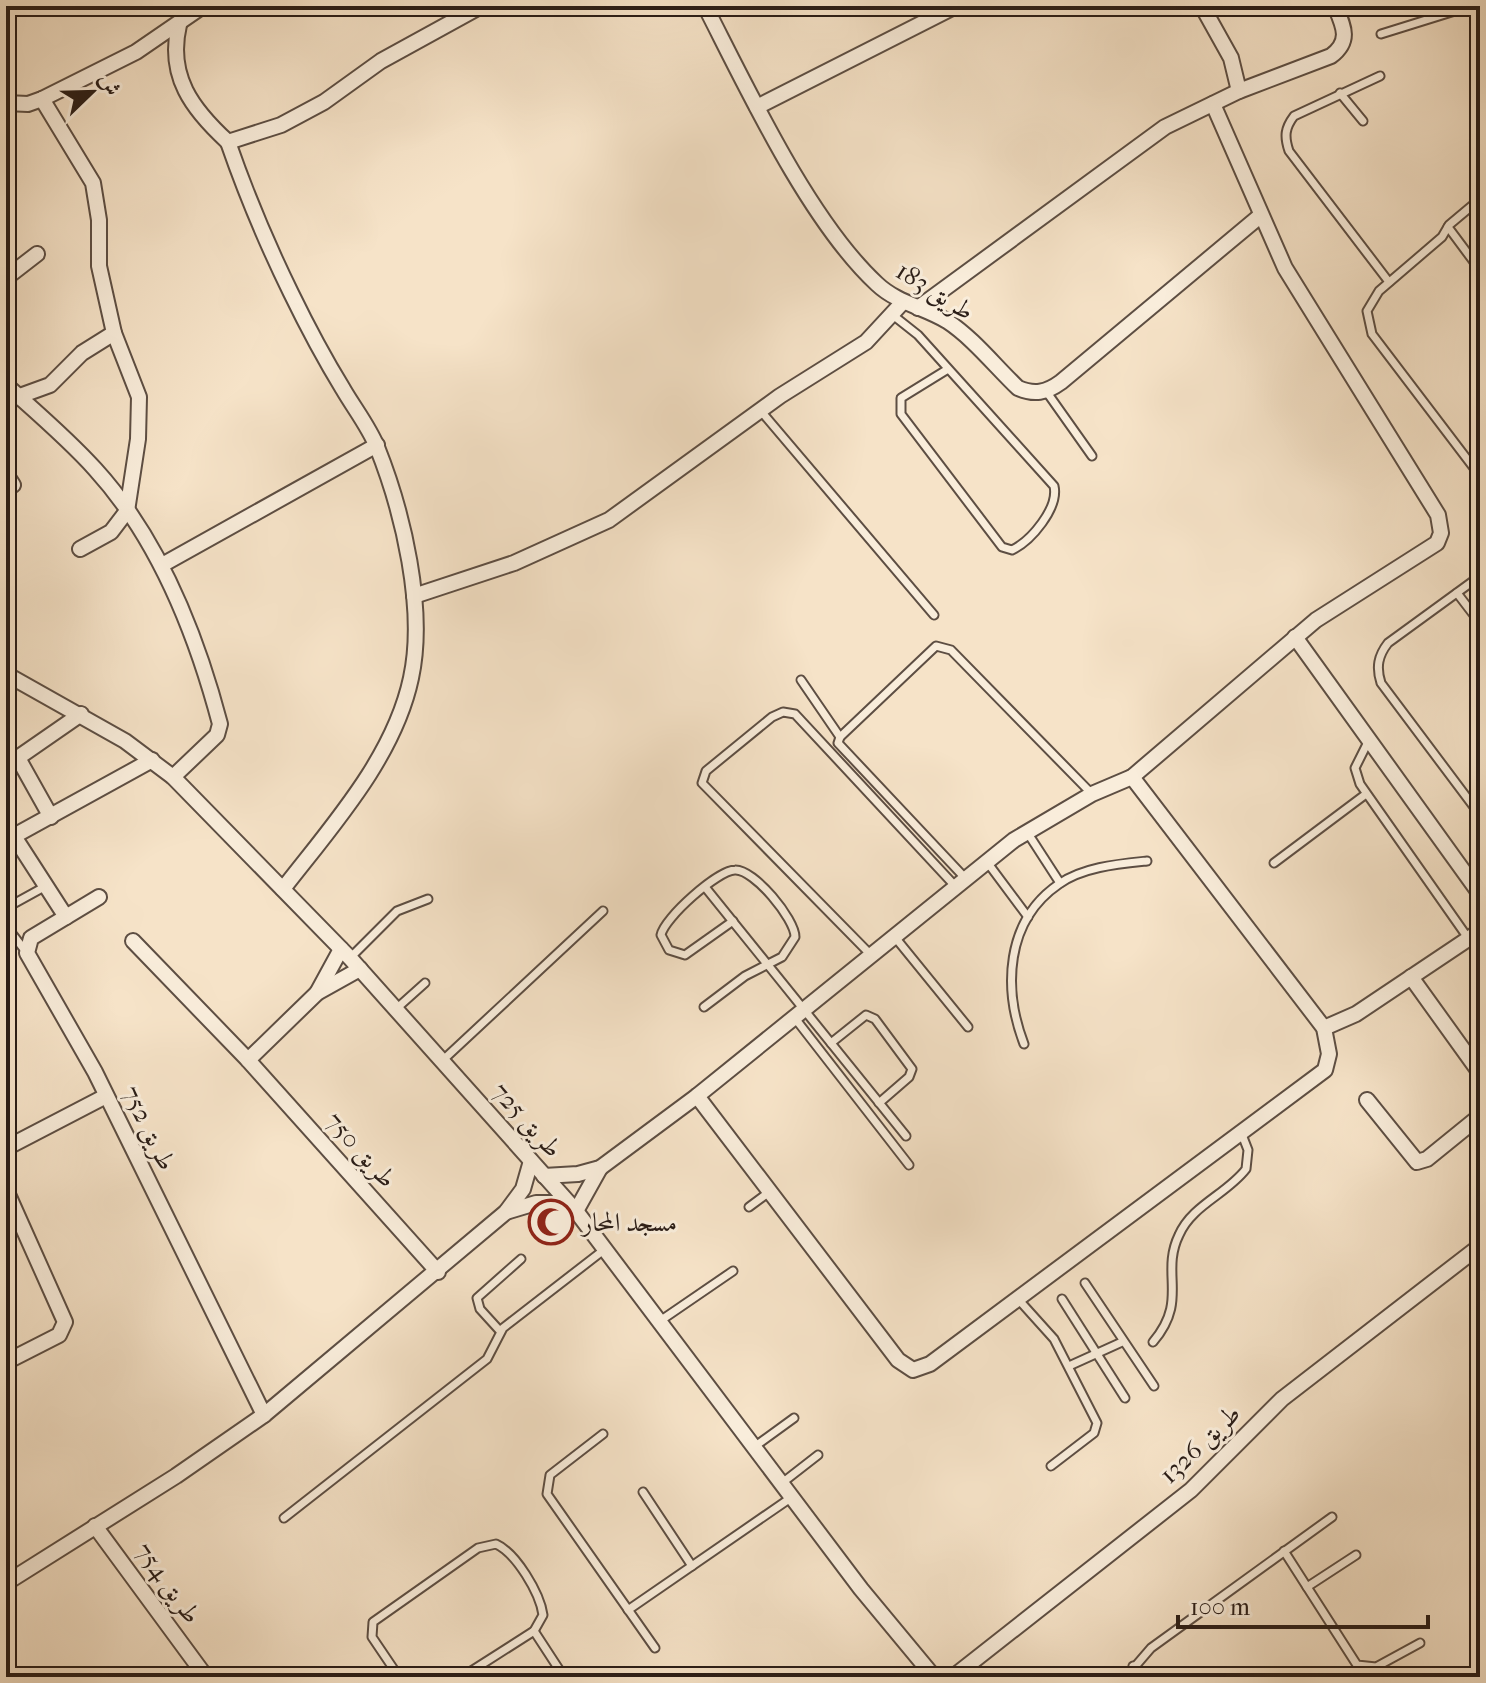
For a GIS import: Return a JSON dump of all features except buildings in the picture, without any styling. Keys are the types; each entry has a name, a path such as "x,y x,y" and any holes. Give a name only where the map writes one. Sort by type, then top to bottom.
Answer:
{"street":[{"path":"6,103 28,104 42,99 136,52 203,6"},
{"path":"228,142 281,125 324,102 391,55 481,6"},
{"name":"طريق 183","path":"705,6 757,107 848,251 877,284 903,302 959,331 1018,388 1028,392 1046,391"},
{"path":"757,107 956,6"},
{"path":"1202,6 1231,58 1239,91"},
{"path":"918,308 1165,127 1239,91 1331,56 1342,48 1346,39 1335,6"},
{"path":"179,25 175,56 181,86 198,113 228,142 250,206 291,293 377,445 401,527 414,596 417,638 411,680 396,720 360,788 283,889"},
{"path":"42,99 93,183 99,220 99,266 114,333 139,397 138,439 127,511 111,532 80,549"},
{"path":"506,1212 536,1203 572,1207 600,1168 697,1096 987,862 1027,832 1092,794 1132,777 1295,637 1348,599 1437,543 1441,524 1285,268 1213,104"},
{"path":"1046,391 1260,216"},
{"path":"6,278 37,254"},
{"path":"414,596 514,563 609,520 760,410 866,342 894,316 903,302"},
{"path":"9,394 29,395 50,385 82,353 114,333"},
{"path":"9,394 95,469 162,565 190,632 220,724 217,735 173,777"},
{"path":"162,565 377,445"},
{"path":"1295,637 1480,894"},
{"name":"طريق 725","path":"6,674 81,714 173,777 350,959 572,1207 792,1497 934,1677"},
{"path":"51,817 12,762 81,714"},
{"path":"66,917 10,830 51,817 152,760"},
{"path":"697,1096 768,1193 904,1367 922,1369 1325,1070 1329,1054 1324,1028 1132,777"},
{"path":"27,953 26,944 31,938 99,897"},
{"path":"1324,1028 1348,1020 1474,934"},
{"name":"طريق 750","path":"133,941 248,1060 438,1272"},
{"name":"طريق 752","path":"27,953 77,1039 264,1415"},
{"path":"317,993 350,959"},
{"path":"248,1060 350,959"},
{"path":"1411,977 1480,1073"},
{"path":"6,1148 106,1096"},
{"path":"1367,1100 1417,1162 1427,1159 1480,1116"},
{"path":"6,1583 264,1415 506,1212 523,1189 531,1161"},
{"path":"544,1176 578,1174 600,1168"},
{"path":"6,1190 65,1322 59,1335 6,1362"},
{"name":"طريق 1326","path":"953,1677 1191,1490 1282,1399 1480,1246"},
{"name":"طريق 754","path":"95,1526 199,1674"}],"lane":[{"path":"1381,34 1473,6 1480,14"},
{"path":"1380,76 1294,116 1287,126 1285,139 1289,151 1389,282"},
{"path":"1340,93 1363,121"},
{"path":"1480,199 1448,227 1442,237 1389,282 1371,300 1367,311 1372,334 1480,476"},
{"path":"1448,227 1480,270"},
{"path":"894,316 918,335 1054,486 1056,493 1051,507 1023,543 1012,550 1000,545 901,414 901,398 948,369"},
{"path":"1046,391 1092,456"},
{"path":"760,410 934,615"},
{"path":"1480,576 1388,643 1382,652 1378,672 1381,683 1480,815"},
{"path":"1457,593 1480,623"},
{"path":"961,883 838,743 840,737 933,649 944,646 1092,794"},
{"path":"801,680 840,737"},
{"path":"871,955 702,783 706,771 772,717 783,712 795,714 961,883"},
{"path":"1369,740 1355,768 1366,794 1474,934"},
{"path":"1274,863 1366,794"},
{"path":"1027,832 1060,883"},
{"path":"1024,1044 1012,1013 1009,980 1014,947 1028,917 1060,883 1089,871 1147,861"},
{"path":"987,862 1028,917"},
{"path":"704,1007 793,945 795,929 787,914 752,877 740,870 726,871 667,919 663,926 664,943 677,954 685,955 733,921"},
{"path":"6,908 46,886"},
{"path":"705,887 768,964 799,1013 909,1165"},
{"path":"350,959 397,911 428,899"},
{"path":"442,1061 603,911"},
{"path":"6,926 27,953"},
{"path":"894,936 968,1027"},
{"path":"396,1009 425,983"},
{"path":"799,1013 831,1043 906,1136"},
{"path":"831,1043 866,1015 875,1019 912,1069 909,1077 879,1103"},
{"path":"1153,1342 1173,1307 1173,1261 1179,1233 1187,1221 1246,1169 1248,1150 1241,1132"},
{"path":"749,1207 768,1193"},
{"path":"284,1518 487,1359 500,1331 605,1249"},
{"path":"500,1331 480,1309 477,1298 521,1259"},
{"path":"660,1321 733,1271"},
{"path":"1085,1283 1154,1386"},
{"path":"1017,1298 1054,1339 1097,1426 1091,1436 1051,1466"},
{"path":"1062,1299 1125,1398"},
{"path":"1069,1366 1122,1342"},
{"path":"754,1447 794,1418"},
{"path":"603,1434 550,1475 547,1494 655,1648"},
{"path":"782,1483 818,1455"},
{"path":"643,1492 692,1566"},
{"path":"628,1610 792,1497"},
{"path":"1126,1677 1151,1648 1332,1517"},
{"path":"399,1677 372,1637 373,1622 486,1544 504,1548 538,1597 543,1615 534,1631 462,1677"},
{"path":"1284,1551 1353,1660 1363,1668 1376,1667 1420,1643"},
{"path":"1307,1587 1356,1555"},
{"path":"534,1631 564,1677"},
{"path":"1133,1666 1139,1677"}],"place":[{"name":"مسجد المحار","path":"551,1222"}]}
